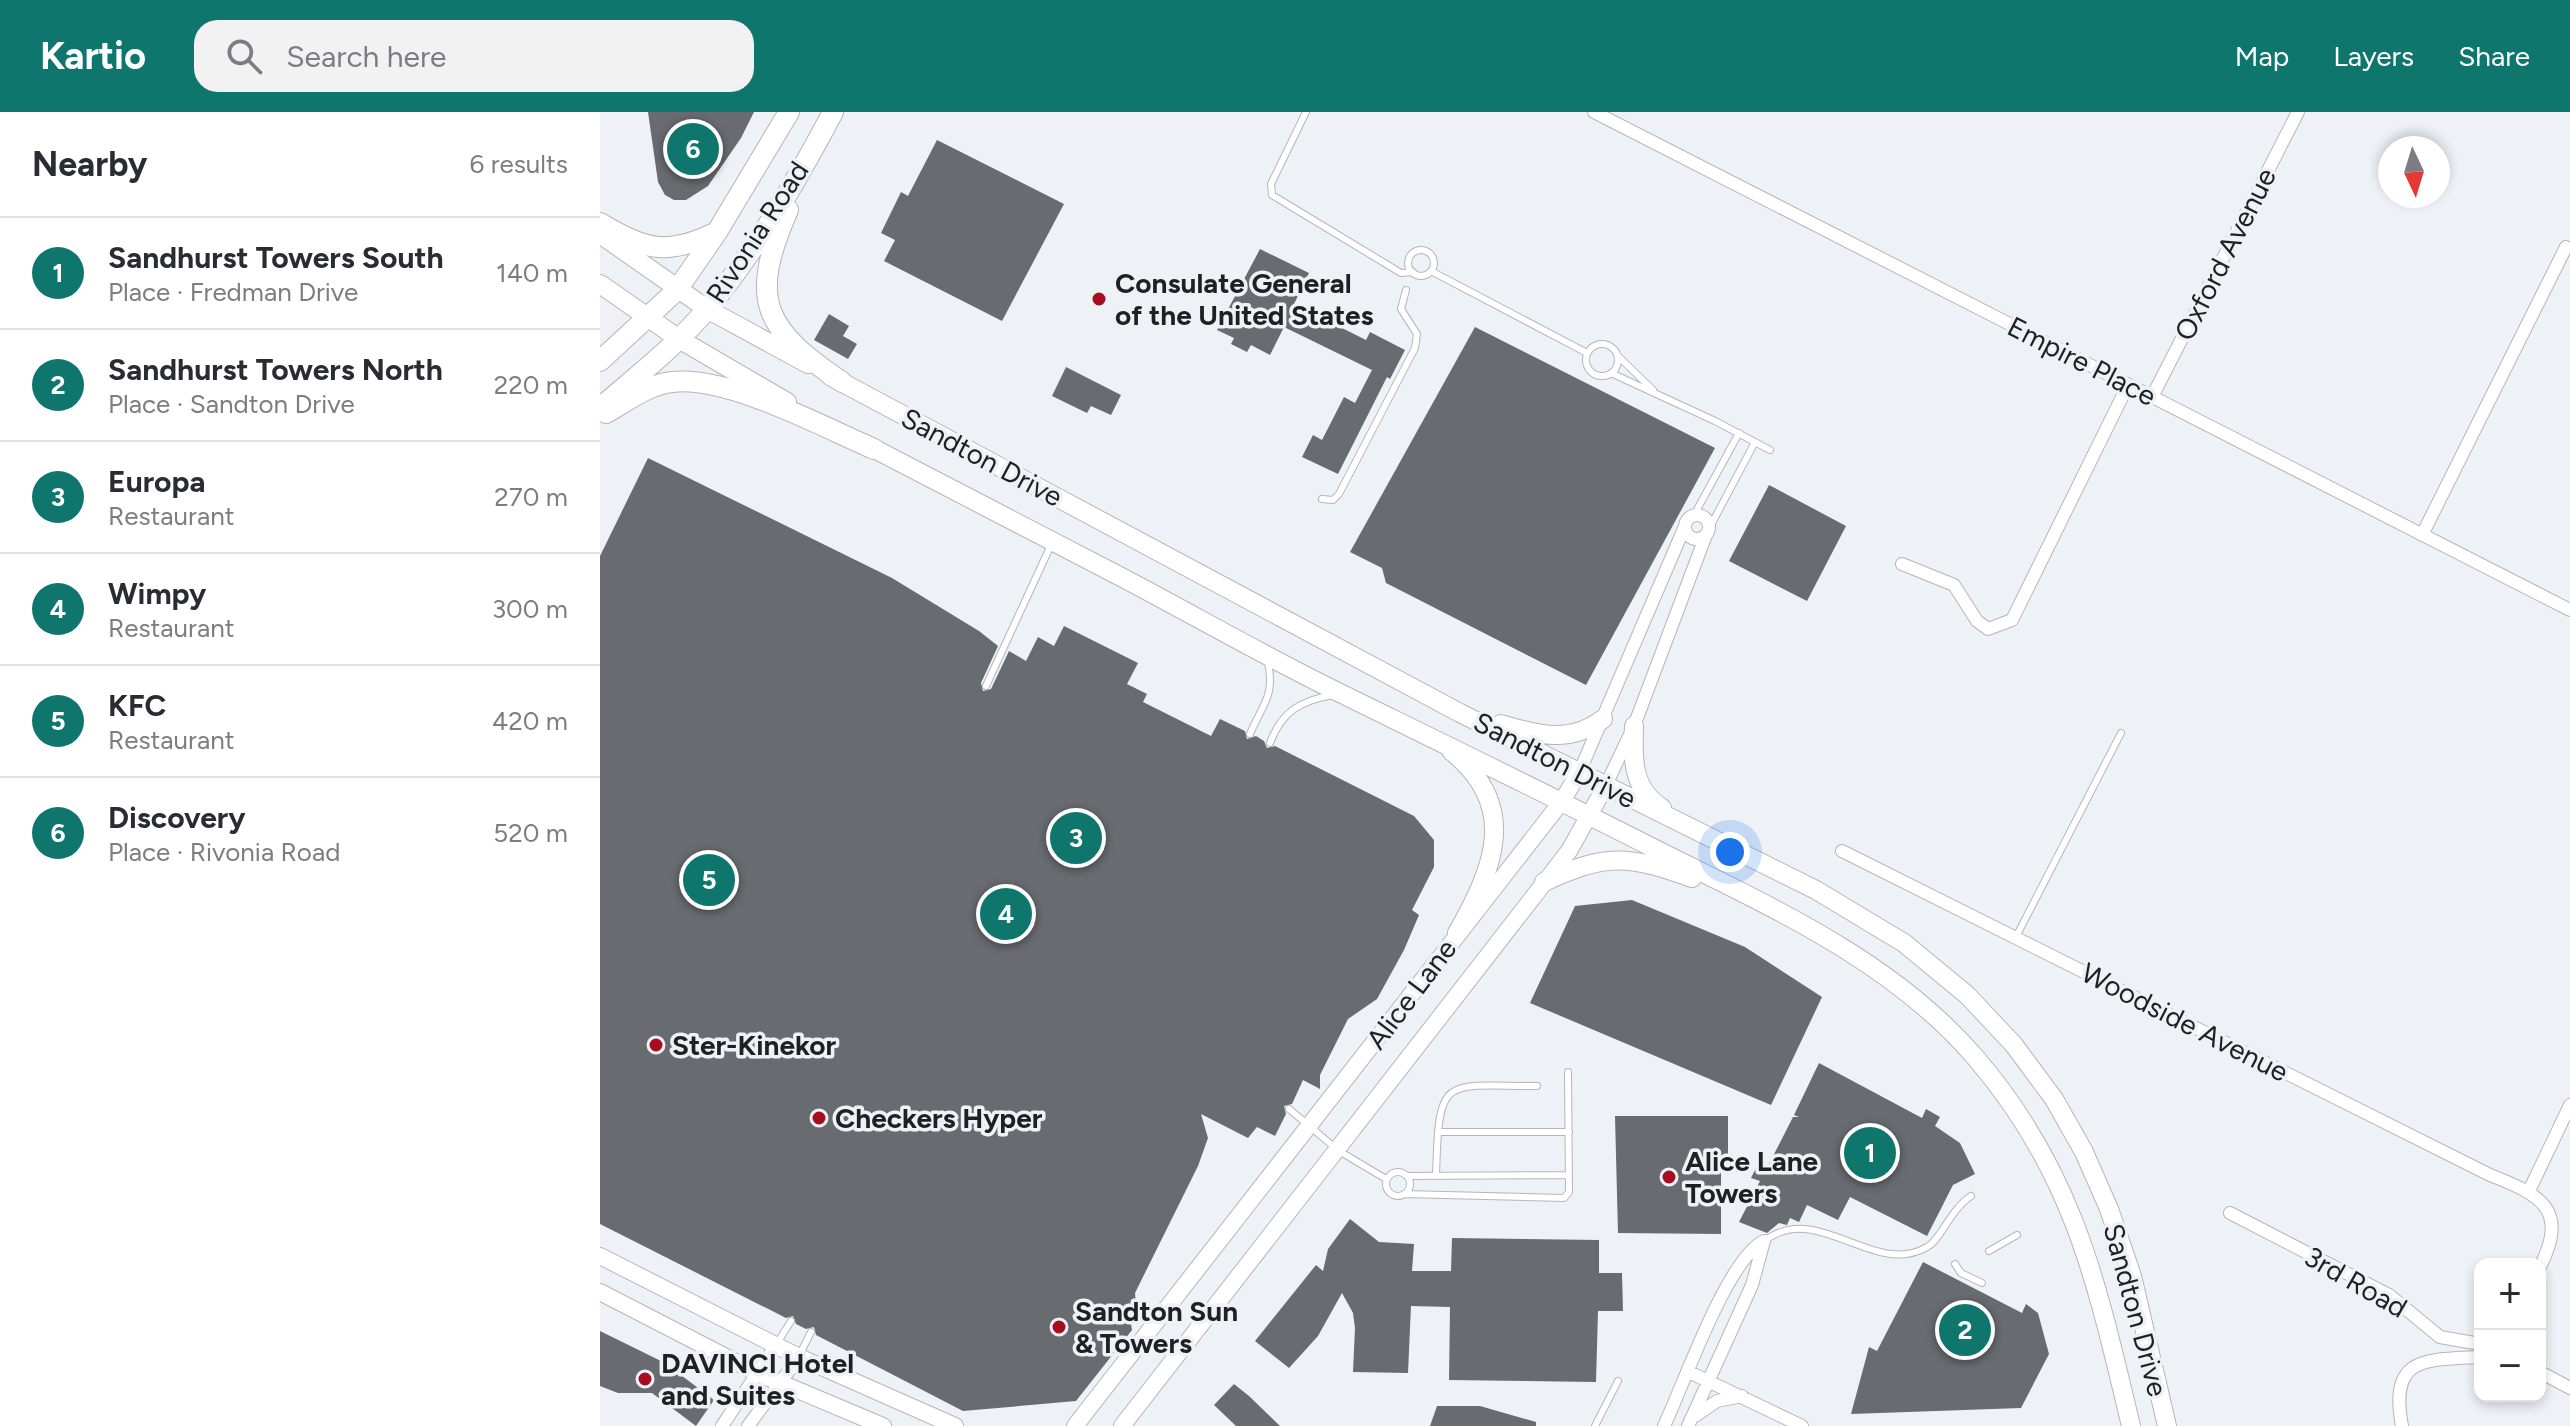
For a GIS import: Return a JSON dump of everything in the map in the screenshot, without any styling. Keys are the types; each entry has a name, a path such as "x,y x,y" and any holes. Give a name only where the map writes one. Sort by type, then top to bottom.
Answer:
{"main road":[{"name":"Rivonia Road","path":"600,361 677,290 717,232 789,112"},
{"name":"Rivonia Road","path":"600,408 679,339 707,309 750,253 833,112"},
{"path":"822,133 774,243 769,263 769,298 782,335 800,353 842,382"},
{"path":"600,223 651,247 687,245 717,232"},
{"name":"Sandton Drive","path":"600,234 707,309 1460,713 1816,890 1904,943 1967,995 2014,1045 2054,1099 2109,1209 2132,1276 2167,1426"},
{"name":"Sandton Drive","path":"600,284 679,339 874,449 1340,693 1428,734 1773,908 1901,985 1940,1019 2009,1100 2045,1157 2083,1239 2111,1334 2131,1426"},
{"path":"600,417 657,386 691,382 734,391 874,449"},
{"path":"1460,713 1557,737 1581,732 1603,719"},
{"path":"1634,726 1634,768 1643,790 1652,802 1694,829"},
{"path":"1428,734 1476,775 1493,808 1496,833 1492,854 1476,900 1457,933"},
{"path":"1544,882 1587,863 1630,860 1659,866 1773,908"}],"street":[{"name":"Empire Place","path":"1594,112 2570,610"},
{"name":"Oxford Avenue","path":"2152,397 2298,112"},
{"path":"2422,535 2566,247"},
{"path":"1902,564 1954,585 1977,621 1988,629 2012,620 2128,385"},
{"path":"1685,526 1692,538 1708,531 1705,517 1694,515"},
{"name":"Alice Lane","path":"1075,1426 1562,801 1579,773 1685,526 1694,515"},
{"name":"Alice Lane","path":"1122,1426 1339,1151 1591,816 1634,726 1708,531"},
{"name":"Woodside Avenue","path":"1842,851 2490,1175 2529,1191"},
{"path":"2545,1258 2551,1246 2554,1227 2542,1201 2529,1191 2570,1105"},
{"name":"3rd Road","path":"2230,1213 2389,1295 2440,1337 2474,1343"},
{"path":"1664,1426 1742,1259 1751,1247 1764,1241"},
{"path":"1690,1423 1752,1285 1764,1241"},
{"path":"600,1256 799,1357 955,1426"},
{"path":"600,1292 757,1373 883,1426"},
{"path":"1708,1328 1728,1336"},
{"path":"722,1426 776,1345"},
{"path":"748,1426 799,1357"},
{"path":"2402,1426 2397,1391 2411,1367 2428,1360 2474,1357"},
{"path":"1689,1372 1802,1426"},
{"path":"2546,1375 2570,1388"},
{"path":"1132,1426 1144,1396"},
{"path":"1690,1423 1706,1406 1742,1396"}],"lane":[{"path":"1306,112 1271,184 1272,195 1401,273 1413,272 1420,276 1431,271"},
{"path":"1413,272 1410,257 1421,250 1432,255 1431,271"},
{"path":"1431,271 1587,353"},
{"path":"1322,499 1333,500 1339,494 1415,348 1417,334 1401,309 1406,290"},
{"path":"1616,353 1617,366 1611,373 1601,376 1591,372 1586,363 1587,353 1599,344 1609,346 1616,353 1656,393"},
{"path":"1611,373 1770,450"},
{"path":"1694,515 1739,433"},
{"path":"1708,531 1755,442"},
{"path":"986,686 1053,541"},
{"path":"1250,734 1270,698 1272,681 1266,654"},
{"path":"1270,743 1288,711 1309,699 1340,693"},
{"path":"2016,937 2121,733"},
{"path":"1289,1109 1339,1151 1386,1179 1390,1193 1557,1200 1569,1192 1568,1072"},
{"path":"1436,1176 1441,1106 1448,1092 1460,1086 1537,1086"},
{"path":"1437,1136 1569,1132"},
{"path":"1386,1179 1396,1172 1407,1176 1569,1175"},
{"path":"1404,1194 1410,1184 1407,1176"},
{"path":"1764,1241 1779,1234 1819,1230 1891,1254 1917,1251 1929,1247 1957,1205 1971,1196"},
{"path":"1989,1251 2017,1235"},
{"path":"1955,1264 1961,1273 1982,1283"},
{"path":"776,1345 791,1321"},
{"path":"799,1357 811,1332"},
{"path":"1595,1426 1618,1381"}],"building":[{"path":"648,112 754,112 741,138 708,186 686,200 674,200 665,195 658,182"},
{"path":"937,140 1064,204 1002,321 884,261 895,240 881,233 901,192 908,196"},
{"path":"1260,249 1309,273 1294,304 1366,340 1370,332 1405,350 1390,379 1387,377 1338,474 1302,457 1313,435 1322,440 1344,397 1355,403 1372,370 1284,327 1270,355 1251,345 1247,352 1231,344 1234,338 1217,330"},
{"path":"829,314 849,326 843,336 857,344 848,359 814,340"},
{"path":"1475,327 1715,448 1586,685 1386,583 1382,568 1350,552"},
{"path":"1066,367 1121,395 1111,415 1091,406 1087,413 1052,396"},
{"path":"648,458 892,578 979,631 998,646 981,683 983,691 991,689 1009,651 1026,661 1038,637 1054,646 1064,626 1138,663 1127,684 1147,694 1143,702 1211,736 1220,719 1245,731 1247,739 1256,736 1264,741 1267,748 1275,746 1414,816 1434,840 1434,867 1412,910 1419,915 1404,950 1377,999 1348,1019 1320,1075 1320,1089 1303,1080 1292,1104 1284,1106 1286,1114 1275,1136 1257,1127 1248,1138 1201,1114 1208,1138 1198,1166 1135,1293 1137,1316 1131,1324 1132,1330 1076,1401 963,1411 816,1335 814,1327 806,1329 796,1324 793,1316 786,1318 600,1224 600,556"},
{"path":"1769,485 1846,526 1807,601 1729,561"},
{"path":"1632,900 1745,947 1822,997 1771,1105 1530,1003 1575,906"},
{"path":"1819,1063 1922,1118 1926,1109 1940,1117 1935,1126 1960,1143 1975,1174 1953,1185 1927,1236 1850,1197 1838,1220 1807,1205 1799,1222 1790,1218 1787,1225 1779,1223 1767,1233 1739,1222 1760,1181 1751,1178 1759,1162 1768,1166 1793,1117 1799,1117 1794,1115"},
{"name":"Alice Lane Towers","path":"1615,1116 1728,1116 1728,1167 1721,1167 1721,1234 1618,1233"},
{"path":"1350,1219 1379,1242 1414,1244 1412,1271 1451,1271 1452,1238 1599,1240 1599,1273 1622,1273 1623,1311 1598,1311 1596,1382 1449,1380 1450,1307 1411,1306 1408,1373 1353,1372 1353,1313 1342,1293 1318,1336 1289,1368 1255,1341 1316,1265 1323,1271 1328,1249"},
{"path":"1923,1262 2022,1313 2026,1304 2038,1313 2049,1354 2021,1408 1851,1414 1869,1347 1877,1351"},
{"name":"DAVINCI Hotel and Suites","path":"600,1331 665,1363 714,1400 696,1426 652,1393 618,1393 600,1386"},
{"path":"1234,1384 1280,1426 1236,1426 1214,1405"},
{"path":"1437,1406 1480,1406 1536,1422 1536,1426 1430,1426"}],"place":[{"name":"Discovery","path":"693,149"},
{"name":"Consulate General of the United States","path":"1099,299"},
{"name":"Europa","path":"1076,838"},
{"name":"KFC","path":"709,880"},
{"name":"Wimpy","path":"1006,914"},
{"name":"Ster-Kinekor","path":"656,1045"},
{"name":"Checkers Hyper","path":"819,1118"},
{"name":"Sandhurst Towers South","path":"1870,1153"},
{"name":"Alice Lane Towers","path":"1669,1177"},
{"name":"Sandton Sun & Towers","path":"1059,1327"},
{"name":"Sandhurst Towers North","path":"1965,1330"},
{"name":"DAVINCI Hotel and Suites","path":"645,1379"}]}
